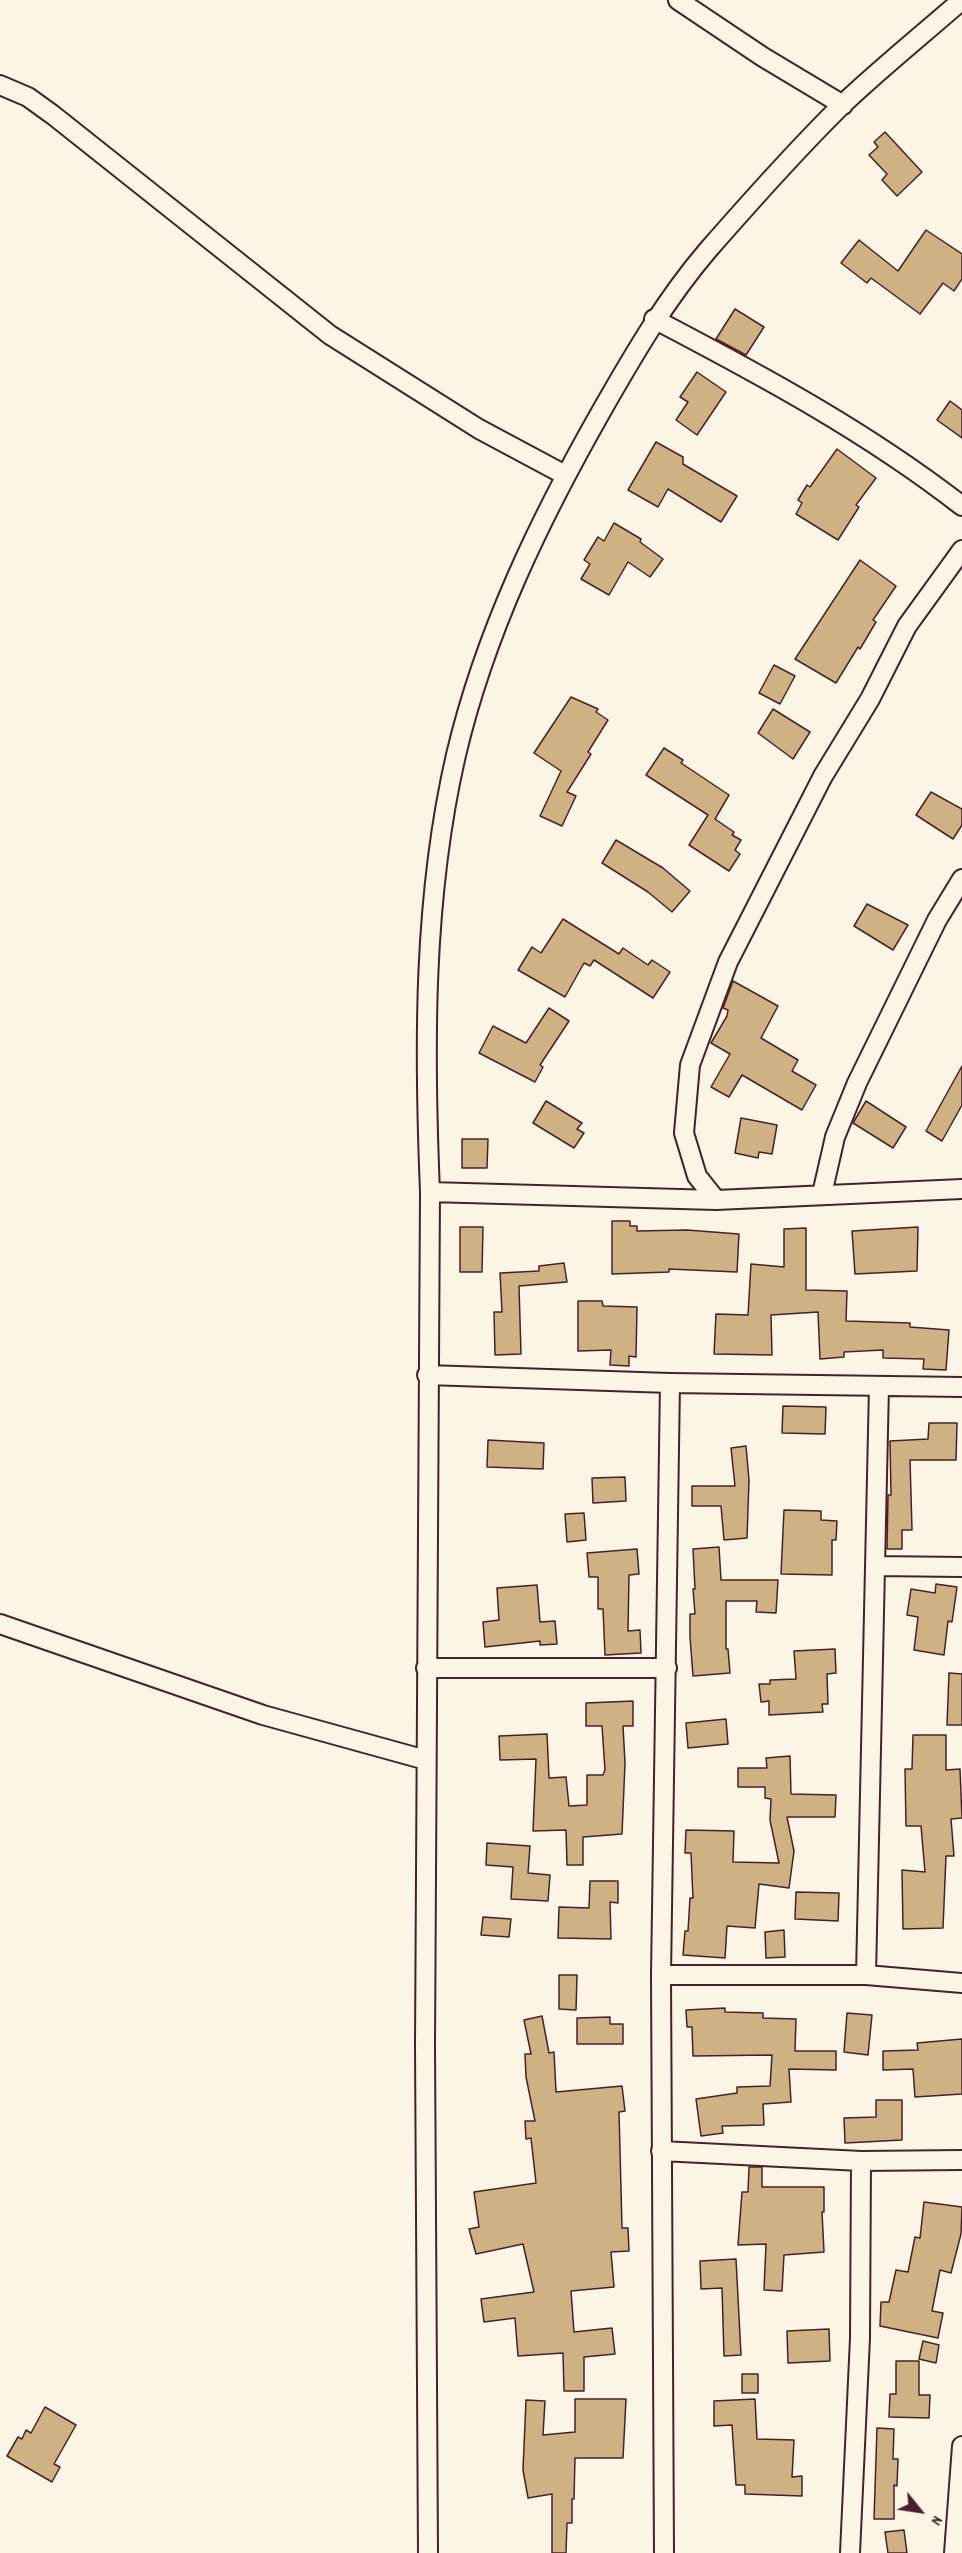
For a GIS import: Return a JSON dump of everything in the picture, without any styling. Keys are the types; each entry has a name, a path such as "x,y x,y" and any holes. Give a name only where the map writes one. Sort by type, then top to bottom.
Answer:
{"street":[{"path":"678,0 764,57 843,105"},
{"path":"428,2553 425,2045 427,1375 430,1192 426,1090 428,977 440,849 456,756 485,656 512,585 565,475 654,320 707,251 843,105 962,0"},
{"path":"0,85 28,97 53,115 330,335 479,429 565,475"},
{"path":"654,320 773,381 891,455 962,506"},
{"path":"716,1200 697,1176 684,1133 690,1065 728,962 823,776 870,699 907,626 962,550"},
{"path":"822,1194 835,1137 857,1083 937,920 962,879"},
{"path":"430,1192 716,1200 962,1189"},
{"path":"427,1375 670,1383 962,1387"},
{"path":"664,2553 661,1975 670,1383"},
{"path":"866,1975 879,1386"},
{"path":"875,1566 962,1567"},
{"path":"0,1624 263,1715 426,1760"},
{"path":"426,1668 667,1668"},
{"path":"661,1975 866,1975 962,1983"},
{"path":"661,2151 861,2161 962,2160"},
{"path":"850,2553 860,2338 861,2161"},
{"path":"954,2553 962,2446"}],"building":[{"path":"885,132 922,172 897,196 882,180 887,174 869,155 878,147 874,142"},
{"path":"926,230 962,254 962,279 954,291 943,283 920,314 871,278 867,283 841,263 859,240 898,271"},
{"path":"735,309 764,327 746,355 716,339"},
{"path":"697,372 726,392 697,435 676,420 688,402 680,397"},
{"path":"950,401 962,410 962,438 937,420"},
{"path":"656,442 683,457 683,464 737,496 721,522 668,489 658,507 628,490"},
{"path":"837,449 876,478 856,505 859,507 838,540 796,514 802,503 798,500 807,485 810,487"},
{"path":"614,523 641,539 640,542 663,559 650,577 628,562 609,595 581,579 590,564 584,560 598,537 604,541"},
{"path":"860,560 896,586 873,620 876,622 860,649 858,647 836,683 795,659"},
{"path":"774,665 795,676 780,704 759,693"},
{"path":"571,697 598,709 596,712 608,720 588,752 591,754 567,792 576,796 562,826 540,816 561,771 534,753"},
{"path":"773,709 810,732 793,759 758,733"},
{"path":"664,748 683,760 681,763 729,795 715,819 734,832 732,835 741,840 735,850 740,854 729,871 689,845 708,815 646,775"},
{"path":"931,792 962,809 962,825 953,839 916,815"},
{"path":"616,840 663,868 690,891 672,912 648,892 602,863"},
{"path":"867,904 908,925 893,950 854,926"},
{"path":"563,919 619,954 623,948 648,965 652,960 670,972 653,998 594,960 590,966 584,963 565,997 518,970 532,947 541,953"},
{"path":"733,981 778,1006 761,1038 798,1060 792,1071 816,1085 802,1110 742,1075 729,1097 711,1087 730,1054 711,1043 727,1016 728,1010 723,1008"},
{"path":"549,1008 569,1021 540,1065 543,1067 535,1082 479,1053 493,1026 526,1043"},
{"path":"962,1066 962,1105 942,1141 926,1131"},
{"path":"546,1101 582,1123 577,1129 584,1133 574,1148 533,1123"},
{"path":"866,1101 906,1127 893,1148 853,1123"},
{"path":"741,1118 777,1125 772,1154 759,1152 758,1158 735,1153"},
{"path":"462,1139 488,1139 487,1168 462,1168"},
{"path":"612,1221 630,1221 630,1226 637,1226 637,1231 687,1230 739,1234 737,1272 669,1269 669,1272 612,1274"},
{"path":"460,1227 483,1227 482,1272 460,1272"},
{"path":"918,1227 917,1271 855,1274 852,1231"},
{"path":"806,1228 806,1290 847,1291 846,1321 910,1323 910,1327 949,1330 946,1370 923,1369 924,1359 883,1358 883,1350 844,1352 844,1357 820,1359 818,1312 771,1315 772,1355 714,1354 716,1314 748,1315 751,1264 784,1267 784,1229"},
{"path":"564,1263 567,1282 519,1286 521,1354 495,1355 494,1312 502,1312 500,1273 539,1271 539,1266"},
{"path":"578,1301 602,1301 603,1306 637,1307 636,1357 629,1356 629,1366 610,1365 611,1350 578,1351"},
{"path":"783,1406 826,1407 825,1434 782,1433"},
{"path":"929,1423 957,1423 956,1460 910,1460 912,1530 902,1530 902,1549 887,1549 888,1495 891,1495 890,1441 928,1439"},
{"path":"488,1440 544,1443 543,1469 487,1467"},
{"path":"746,1446 749,1480 747,1538 724,1540 721,1506 692,1506 692,1486 735,1486 731,1448"},
{"path":"625,1477 626,1501 593,1503 592,1478"},
{"path":"784,1510 821,1511 821,1520 837,1521 836,1540 832,1540 832,1575 781,1574"},
{"path":"584,1513 586,1540 567,1542 565,1514"},
{"path":"719,1547 721,1580 778,1580 776,1613 756,1612 757,1601 726,1601 726,1649 728,1649 730,1673 693,1676 690,1614 695,1614 693,1549"},
{"path":"637,1549 639,1574 629,1575 628,1631 640,1630 641,1653 605,1655 603,1609 598,1609 598,1577 589,1577 587,1553"},
{"path":"936,1584 957,1587 952,1622 948,1621 944,1655 914,1650 918,1617 907,1615 911,1589 935,1593"},
{"path":"537,1585 540,1622 555,1621 557,1644 540,1645 540,1641 485,1647 483,1622 499,1620 497,1588"},
{"path":"835,1649 836,1673 827,1674 828,1704 822,1704 823,1712 769,1715 769,1701 761,1702 759,1684 770,1684 770,1680 796,1679 794,1651"},
{"path":"949,1673 962,1674 962,1725 947,1725"},
{"path":"633,1701 633,1726 623,1726 625,1763 622,1834 583,1837 583,1865 567,1865 566,1830 533,1831 536,1759 500,1760 499,1736 547,1734 549,1778 566,1777 569,1806 587,1805 587,1775 603,1775 605,1770 602,1726 586,1726 586,1703"},
{"path":"726,1719 728,1744 688,1748 686,1723"},
{"path":"913,1735 946,1735 946,1770 960,1769 962,1818 951,1819 954,1856 946,1856 943,1928 903,1929 902,1870 925,1872 921,1826 906,1826 905,1769 912,1769"},
{"path":"790,1756 791,1794 836,1795 835,1817 787,1817 794,1851 789,1888 759,1884 755,1928 727,1926 725,1958 683,1955 685,1931 688,1931 690,1898 693,1898 691,1853 685,1853 686,1830 734,1831 733,1862 779,1863 770,1820 771,1799 765,1798 765,1787 738,1787 738,1768 767,1768 766,1758"},
{"path":"487,1843 530,1846 528,1873 550,1875 548,1901 511,1899 513,1867 486,1865"},
{"path":"590,1881 618,1881 618,1903 610,1902 611,1939 558,1938 559,1907 589,1908"},
{"path":"796,1892 839,1893 838,1921 795,1919"},
{"path":"483,1917 511,1919 509,1937 481,1935"},
{"path":"784,1930 785,1957 766,1958 765,1932"},
{"path":"559,1975 577,1975 576,2010 559,2009"},
{"path":"725,2008 725,2012 763,2013 763,2018 796,2019 795,2051 836,2051 836,2070 789,2069 791,2102 763,2104 764,2125 722,2126 723,2133 701,2136 696,2099 737,2093 737,2087 770,2086 772,2055 693,2056 692,2027 687,2027 686,2010"},
{"path":"847,2013 872,2015 868,2055 844,2052"},
{"path":"542,2016 549,2053 554,2052 556,2092 622,2086 625,2111 619,2112 622,2228 628,2228 629,2251 611,2252 614,2287 571,2291 574,2332 612,2328 615,2354 584,2357 584,2391 564,2391 563,2353 518,2356 515,2318 484,2322 481,2299 534,2292 523,2244 476,2254 469,2229 479,2227 474,2192 536,2183 531,2138 526,2139 525,2121 535,2121 526,2077 525,2054 531,2054 524,2020"},
{"path":"610,2017 610,2024 623,2024 623,2044 577,2044 577,2018"},
{"path":"962,2039 962,2094 915,2097 913,2069 883,2070 883,2051 918,2050 917,2043"},
{"path":"876,2100 902,2100 902,2140 845,2143 844,2118 876,2117"},
{"path":"749,2167 762,2167 762,2187 824,2187 824,2212 822,2212 824,2252 784,2255 782,2291 764,2290 766,2244 738,2245 742,2192 748,2192"},
{"path":"924,2202 962,2207 961,2234 951,2273 940,2270 932,2311 943,2313 938,2338 880,2326 881,2302 889,2302 896,2270 908,2272 915,2237 920,2238"},
{"path":"736,2259 741,2355 724,2356 722,2288 701,2289 700,2261"},
{"path":"829,2329 830,2361 788,2363 787,2331"},
{"path":"923,2341 939,2345 936,2363 919,2359"},
{"path":"896,2361 919,2361 919,2395 930,2395 929,2418 889,2417 890,2394 896,2394"},
{"path":"742,2374 758,2374 758,2393 742,2393"},
{"path":"575,2399 626,2399 623,2458 575,2458 572,2523 567,2523 566,2553 552,2553 552,2494 528,2498 523,2470 526,2400 545,2401 543,2435 575,2432"},
{"path":"755,2399 757,2439 794,2440 792,2477 802,2476 802,2496 745,2494 745,2485 736,2485 732,2425 714,2426 714,2401"},
{"path":"45,2407 76,2425 54,2464 60,2467 52,2482 7,2456 18,2437 22,2439 26,2430 31,2433"},
{"path":"877,2428 894,2429 893,2459 898,2459 897,2486 894,2485 894,2519 874,2519"},
{"path":"904,2530 907,2553 888,2553 885,2532"}]}
